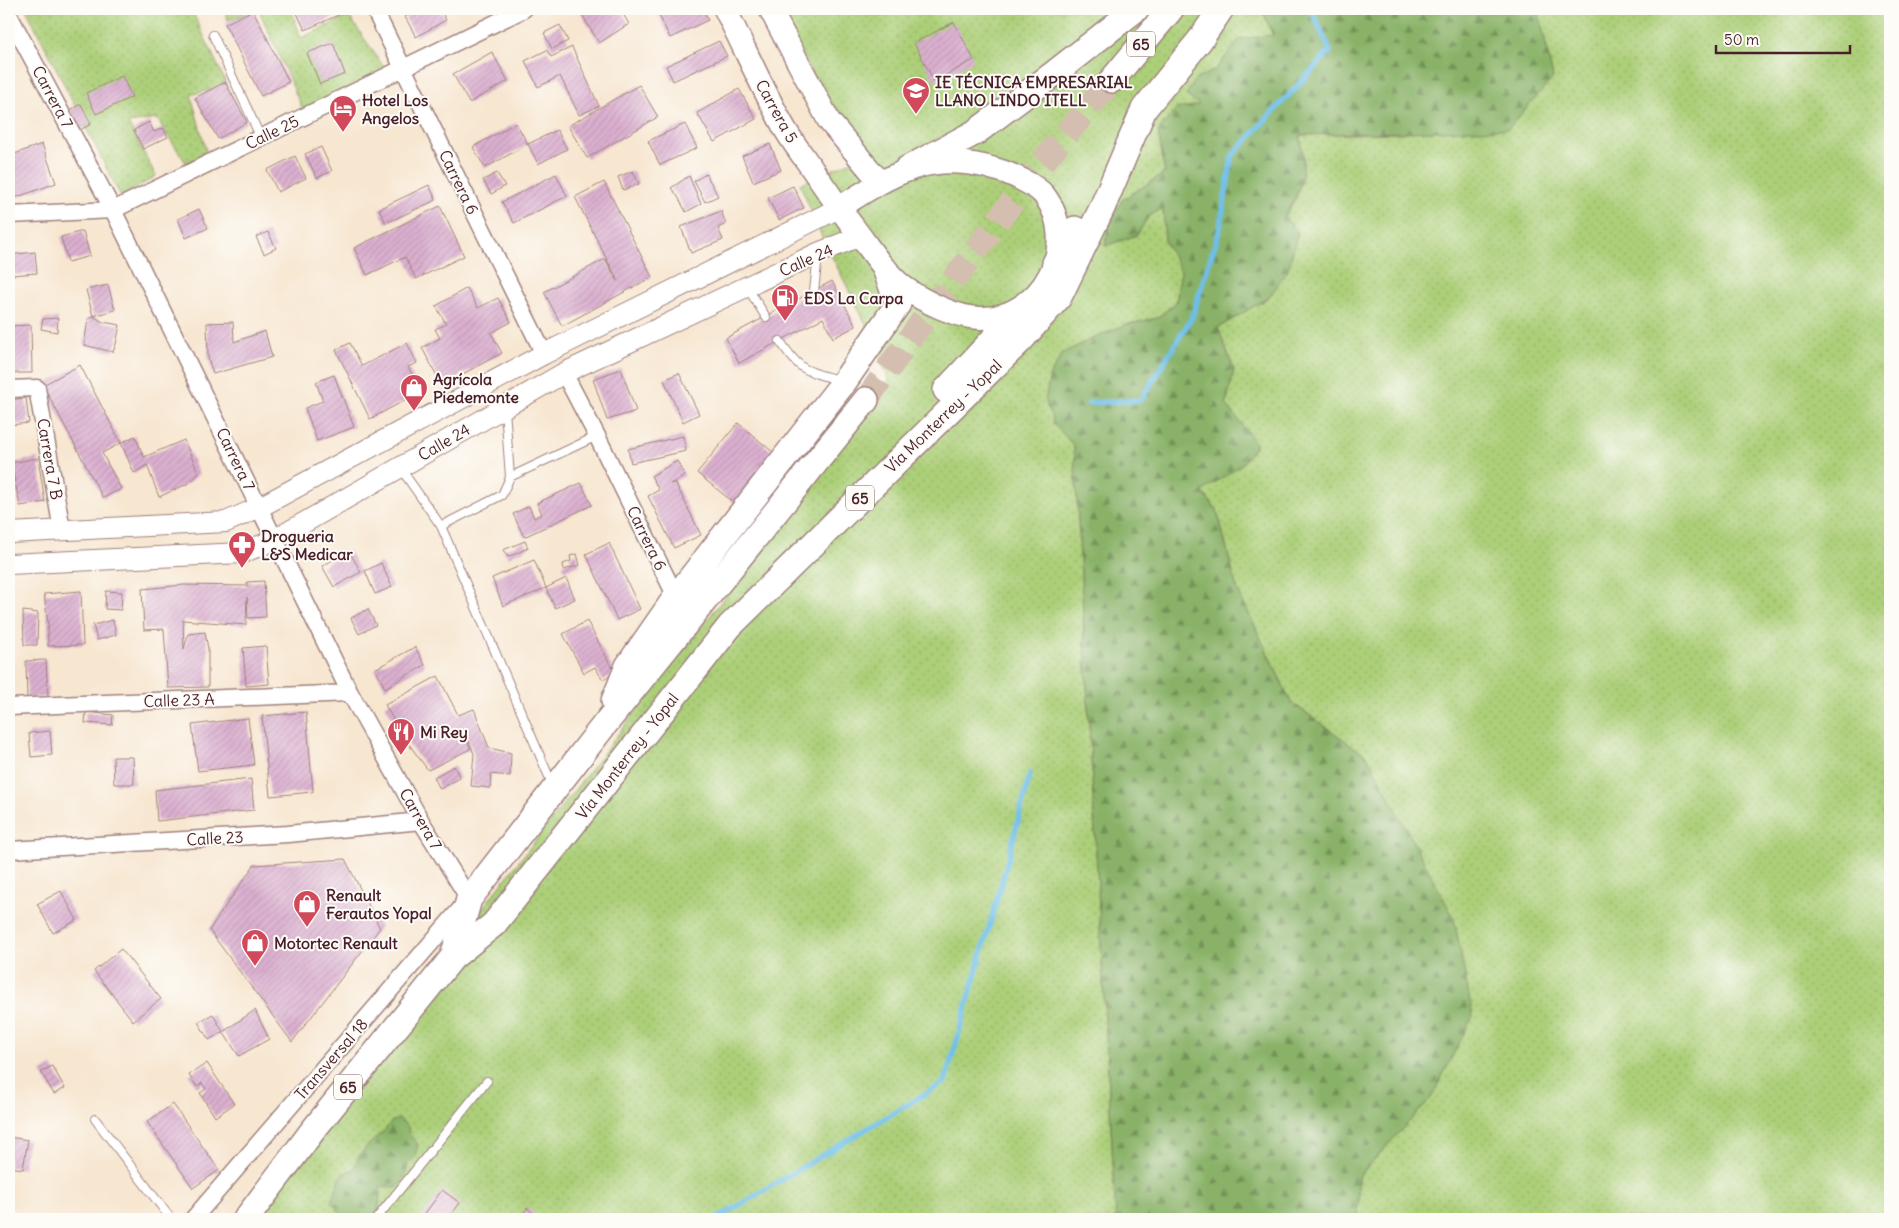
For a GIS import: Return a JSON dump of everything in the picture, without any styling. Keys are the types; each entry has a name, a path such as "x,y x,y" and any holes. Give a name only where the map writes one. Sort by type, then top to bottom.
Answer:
{"main road":[{"name":"Carrera 5","path":"725,9 786,130 838,208 886,271 906,288 928,302 953,312 980,318 1004,315 1026,304 1044,286 1055,264 1059,239 1055,216 1043,194 1013,174 978,164 942,162 907,169 880,182 838,208"},
{"path":"770,9 829,121 880,182"},
{"path":"907,169 976,132 1136,9"},
{"name":"65","path":"1112,80 1170,9"},
{"name":"Vía Monterrey - Yopal","path":"453,957 494,924 730,626 1022,339 1059,296 1102,208 1144,109 1200,40 1221,9"},
{"path":"1055,264 1144,109"},
{"path":"605,724 628,666 676,597 844,382 898,304 886,271"},
{"path":"730,626 1026,304"},
{"name":"65","path":"246,1219 314,1129 453,957 469,899 605,724 866,400"}],"street":[{"name":"Carrera 6","path":"374,9 544,354"},
{"name":"Calle 25","path":"9,215 113,210 524,9"},
{"name":"Carrera 7","path":"9,15 113,210 350,693 421,821 469,899"},
{"name":"Calle 24","path":"9,533 226,522 260,507 544,354 838,208"},
{"name":"Calle 24","path":"9,564 242,553 274,540 564,373 818,253 860,236"},
{"name":"Carrera 6","path":"564,373 676,597"},
{"name":"Carrera 7 B","path":"9,389 38,388 62,530"},
{"name":"Calle 23 A","path":"9,707 350,693"},
{"name":"Calle 23","path":"9,850 288,834 421,821"},
{"name":"Transversal 18","path":"192,1219 469,899"}],"lane":[{"path":"213,35 261,138"},
{"path":"814,291 818,253"},
{"path":"747,287 766,317"},
{"path":"780,340 792,359 807,372 844,382"},
{"path":"441,526 502,495 510,477 505,407"},
{"path":"510,477 597,436"},
{"path":"399,467 441,526 554,790"},
{"path":"376,1219 487,1081"},
{"path":"95,1118 172,1219"}],"green space":[{"path":"26,9 191,9 227,85 191,95 206,150 192,172 157,119 128,123 156,176 121,197"},
{"path":"224,9 291,9 301,38 349,16 387,72 303,110 259,10 228,20"},
{"path":"778,9 1262,9 1273,36 1240,39 1215,70 1195,80 1200,105 1158,131 1165,173 1122,200 1108,228 1105,246 1137,235 1148,217 1163,208 1165,242 1181,271 1176,303 1157,318 1125,325 1063,353 1054,424 1074,446 1116,1219 237,1219 397,1018 634,714 870,410 889,381 867,326 821,235 800,184 865,155 834,116"},
{"path":"1262,9 1538,9 1553,78 1508,129 1300,135 1303,160 1302,178 1296,195 1284,217 1298,232 1288,270 1269,297 1218,328 1234,370 1226,404 1257,444 1242,464 1202,492 1217,510 1237,589 1291,702 1368,757 1454,918 1473,1016 1431,1098 1358,1177 1358,1219 1116,1219 1074,446 1054,424 1045,400 1050,375 1063,353 1125,325 1157,318 1176,303 1181,271 1165,242 1163,208 1148,217 1137,235 1105,246 1108,228 1122,200 1165,173 1158,131 1176,109 1199,105 1186,95 1195,80 1215,70 1240,39 1273,35"},
{"path":"1538,9 1890,9 1890,1219 1358,1219 1358,1177 1431,1098 1368,757 1291,702 1237,589 1217,510 1202,491 1242,464 1226,404 1234,370 1218,328 1269,297 1284,217 1297,196 1304,159 1300,135 1404,133 1553,78"},
{"path":"400,1119 408,1127 409,1134 418,1144 415,1157 408,1164 401,1184 396,1188 389,1186 381,1187 378,1214 347,1219 331,1201 342,1175 354,1168 359,1156 392,1121"}],"building":[{"path":"295,9 343,9 345,12 305,30"},
{"path":"419,9 440,9 446,20 416,37 405,17"},
{"path":"588,9 620,9 629,24 599,43 581,13"},
{"path":"656,9 703,9 708,20 670,38"},
{"path":"253,10 289,82 261,96 225,24"},
{"path":"954,22 974,60 934,81 914,43"},
{"path":"560,25 568,41 552,49 544,33"},
{"path":"719,41 727,56 673,81 666,66"},
{"path":"333,43 345,74 320,84 307,53"},
{"path":"572,47 599,106 579,115 560,76 538,87 525,61 547,50 551,57"},
{"path":"492,52 508,81 469,103 453,74"},
{"path":"122,76 132,97 96,114 86,93"},
{"path":"225,82 247,122 218,139 195,98"},
{"path":"639,85 658,117 587,158 568,126"},
{"path":"739,89 756,119 714,142 697,113"},
{"path":"81,104 91,124 80,130 70,110"},
{"path":"149,122 154,132 163,128 168,137 143,149 134,130"},
{"path":"516,123 528,144 485,168 473,147"},
{"path":"685,124 697,148 660,165 648,141"},
{"path":"557,130 567,149 538,164 528,144"},
{"path":"42,144 56,183 12,199 9,192 9,156"},
{"path":"770,144 781,170 753,182 742,156"},
{"path":"321,147 332,171 317,178 305,154"},
{"path":"295,156 306,178 278,192 267,170"},
{"path":"633,171 639,184 623,190 618,177"},
{"path":"497,173 505,186 491,194 483,180"},
{"path":"556,174 567,196 514,223 502,202"},
{"path":"706,174 718,196 705,202 694,181"},
{"path":"689,176 701,204 686,212 671,188"},
{"path":"604,182 652,277 562,326 544,292 605,259 618,281 575,197"},
{"path":"429,185 436,200 386,223 379,209"},
{"path":"793,186 804,208 779,220 768,198"},
{"path":"440,206 464,256 416,279 405,257 367,275 354,248"},
{"path":"199,209 208,228 186,238 178,219"},
{"path":"721,211 726,224 718,228 723,240 691,253 681,227"},
{"path":"83,231 90,256 68,262 61,237"},
{"path":"268,232 276,248 264,254 256,237"},
{"path":"35,252 37,273 12,275 11,289 9,289 9,255"},
{"name":"EDS La Carpa","path":"832,281 856,326 833,338 823,318 739,363 726,338"},
{"path":"108,285 115,310 93,316 86,290"},
{"path":"467,288 478,308 498,298 511,322 491,333 502,353 442,385 422,348 440,338 435,329 446,324 436,306"},
{"path":"93,316 103,322 120,325 113,352 84,345 88,319"},
{"path":"58,318 57,332 41,329 43,319"},
{"path":"233,322 234,342 265,331 272,357 213,374 208,358 207,323"},
{"path":"31,325 32,373 9,373 9,326"},
{"path":"350,343 362,366 407,343 417,363 408,367 421,392 370,419 336,350"},
{"path":"80,365 121,443 102,453 121,489 103,498 43,385"},
{"path":"621,369 636,411 607,420 593,379"},
{"path":"679,373 699,414 683,422 664,380"},
{"path":"334,375 354,427 317,441 305,408 323,401 316,382"},
{"path":"26,398 29,423 9,425 9,400"},
{"path":"738,423 780,458 739,507 697,473"},
{"path":"135,436 144,457 184,440 199,474 189,483 159,497 147,465 134,473 121,443"},
{"path":"683,436 686,451 631,463 628,449"},
{"path":"38,458 45,502 20,506 11,463"},
{"path":"677,461 685,476 670,484 675,482 701,535 674,548 648,496 659,490 651,476"},
{"path":"581,483 592,505 524,537 513,514 529,506 534,518 542,514 537,503"},
{"path":"525,541 528,548 508,557 503,550"},
{"path":"609,543 640,609 617,620 586,554"},
{"path":"349,551 361,572 334,587 322,566"},
{"path":"577,554 580,565 564,570 563,564 571,561 570,556"},
{"path":"534,560 546,588 503,606 492,578"},
{"path":"381,563 392,587 375,594 365,571"},
{"path":"566,578 575,599 555,608 546,588"},
{"path":"264,581 266,617 248,618 247,597 246,625 183,620 184,649 188,634 205,632 208,649 208,687 168,688 164,629 144,630 142,589 184,585 247,586 247,582"},
{"path":"81,591 83,645 48,646 48,624 44,594"},
{"path":"106,591 122,592 121,610 105,609"},
{"path":"368,609 376,625 359,634 351,618"},
{"path":"23,611 38,613 37,645 24,645"},
{"path":"113,620 116,635 97,640 93,625"},
{"path":"587,621 615,673 603,680 595,667 584,673 563,634"},
{"path":"266,646 269,684 246,686 243,648"},
{"path":"415,647 425,665 385,688 375,669"},
{"path":"46,660 48,697 27,698 26,661"},
{"path":"438,676 458,715 474,709 489,748 511,753 510,776 491,774 490,788 471,786 474,754 465,731 470,749 428,770 402,735 385,705"},
{"path":"86,712 113,715 112,725 85,723"},
{"path":"306,712 313,792 270,796 262,716"},
{"path":"248,718 254,765 198,771 192,725"},
{"path":"50,731 52,755 31,757 29,733"},
{"path":"113,757 133,757 134,784 114,784"},
{"path":"454,766 460,778 440,789 434,777"},
{"path":"251,779 254,810 157,821 155,790"},
{"path":"345,859 380,928 292,1042 209,930 254,865"},
{"path":"61,891 77,920 53,933 37,904"},
{"path":"121,949 161,999 133,1021 94,971"},
{"path":"255,1010 269,1039 239,1056 223,1032"},
{"path":"213,1014 223,1032 209,1040 198,1022"},
{"path":"207,1063 234,1104 215,1117 200,1093 206,1089 202,1083 197,1087 189,1075"},
{"path":"52,1066 65,1088 54,1094 41,1072"},
{"path":"173,1104 219,1170 193,1188 147,1122"},
{"path":"9,1137 28,1140 23,1169 9,1167"},
{"path":"442,1190 460,1203 448,1219 421,1219"},
{"path":"527,1208 535,1214 531,1219 519,1219"}],"waterway":[{"path":"1089,403 1141,400 1192,317 1220,228 1232,156 1330,51 1311,9"},
{"path":"716,1219 945,1082 1005,871 1030,774"}],"tunnel":[{"path":"866,400 1040,165 1112,80"}],"place":[{"name":"IE TÉCNICA EMPRESARIAL LLANO LINDO ITELL","path":"916,115"},
{"name":"Hotel Los Angelos","path":"343,133"},
{"name":"EDS La Carpa","path":"785,322"},
{"name":"Agrícola Piedemonte","path":"414,412"},
{"name":"Drogueria L&S Medicar","path":"242,569"},
{"name":"Mi Rey","path":"401,756"},
{"name":"Renault Ferautos Yopal","path":"307,928"},
{"name":"Motortec Renault","path":"255,967"}]}
